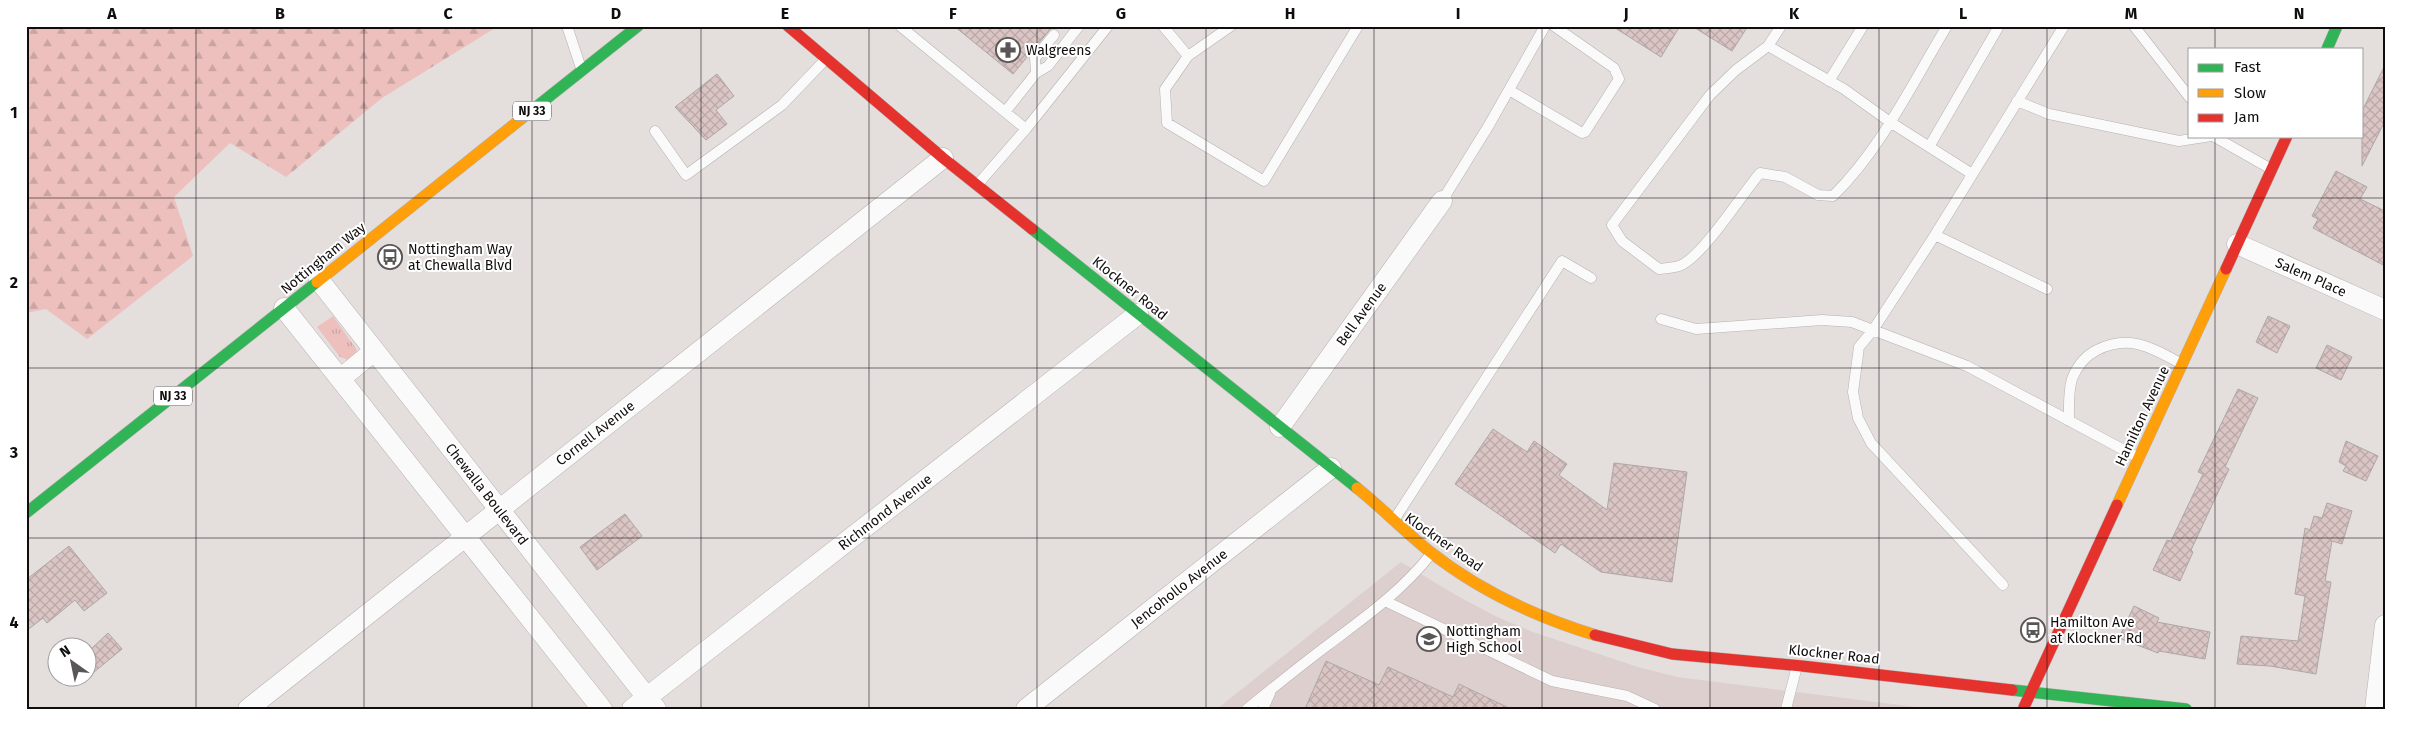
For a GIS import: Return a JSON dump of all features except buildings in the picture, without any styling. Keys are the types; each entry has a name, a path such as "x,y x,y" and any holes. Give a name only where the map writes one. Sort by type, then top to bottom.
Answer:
{"main road":[{"name":"Nottingham Way","path":"26,513 638,26"},
{"name":"Klockner Road","path":"788,26 943,158 1366,496 1392,523 1432,554 1494,594 1558,622 1618,642 1668,653 1797,664 2186,709"},
{"path":"2327,48 2337,26"},
{"name":"Hamilton Avenue","path":"2023,709 2286,138"}],"street":[{"name":"Cornell Avenue","path":"248,709 499,508 943,158"},
{"name":"Bell Avenue","path":"1280,427 1442,201"},
{"name":"Salem Place","path":"2237,244 2385,310"},
{"name":"Chewalla Boulevard","path":"319,280 499,508 645,705"},
{"path":"284,308 466,535 602,709"},
{"name":"Richmond Avenue","path":"645,705 1138,314"},
{"path":"340,379 374,351"},
{"name":"Jencohollo Avenue","path":"1026,709 1331,468"},
{"path":"2375,709 2385,625"}],"lane":[{"path":"567,26 582,71"},
{"path":"900,26 1026,129"},
{"path":"1005,112 1036,73 1048,66 1079,26"},
{"path":"977,185 1026,129 1108,26"},
{"path":"1162,26 1188,56"},
{"path":"1231,26 1188,56 1165,88 1167,123 1264,181 1358,26"},
{"path":"1442,201 1545,26"},
{"path":"1509,90 1582,133 1586,132 1619,79 1614,68 1554,26"},
{"path":"1781,26 1768,46 1736,70 1710,95 1612,225 1622,240 1659,269 1680,266 1703,249 1742,194 1760,173 1785,177 1818,195 1833,196 1851,178 1890,122 1947,26"},
{"path":"1829,81 1863,26"},
{"path":"1929,147 1999,26"},
{"path":"2003,585 1871,443 1858,418 1853,392 1859,347 1873,330 1935,234 2064,26"},
{"path":"2134,26 2188,95"},
{"path":"1036,73 1035,58 1054,35"},
{"path":"1768,46 1844,89 1890,122 1972,174"},
{"path":"655,132 686,175 782,105 826,59"},
{"path":"2017,101 2049,114 2179,141 2199,138"},
{"path":"2216,138 2272,169"},
{"path":"1935,234 2047,289"},
{"path":"1392,523 1562,261 1592,278"},
{"path":"1661,319 1696,329 1822,320 1852,322 1967,366 2139,458"},
{"path":"2069,421 2072,380 2077,367 2087,355 2110,344 2131,342 2152,348 2182,364"},
{"path":"1248,709 1272,688 1386,601 1414,576 1432,554"},
{"path":"1386,601 1552,681 1627,696 1655,709"},
{"path":"1786,709 1797,664"},
{"path":"1263,709 1272,688"}],"shaded area":[{"name":"Nottingham High School","path":"1401,562 1495,616 1533,632 1638,667 1677,677 1932,709 1217,709"}],"green space":[{"path":"26,26 494,26 495,28 382,98 286,177 230,143 174,197 193,256 87,339 46,309 26,313"},
{"path":"333,316 357,350 356,354 348,360 340,357 317,327"}],"traffic: fast":[{"path":"526,115 638,26"},
{"path":"2327,48 2337,26"},
{"path":"1032,229 1357,488"},
{"path":"26,513 317,282"},
{"path":"2012,690 2186,709"}],"traffic: slow":[{"path":"317,282 526,115"},
{"path":"2117,505 2226,269"},
{"path":"1357,488 1429,551 1467,578 1529,611 1595,635"}],"traffic: jam":[{"path":"788,26 943,158 1032,229"},
{"path":"2226,269 2286,138"},
{"path":"2024,707 2117,505"},
{"path":"1595,635 1672,654 1802,666 2012,690"}],"place":[{"name":"Walgreens","path":"1008,50"},
{"name":"Nottingham Way at Chewalla Blvd","path":"390,257"},
{"name":"Hamilton Ave at Klockner Rd","path":"2033,630"},
{"name":"Nottingham High School","path":"1429,639"}]}
